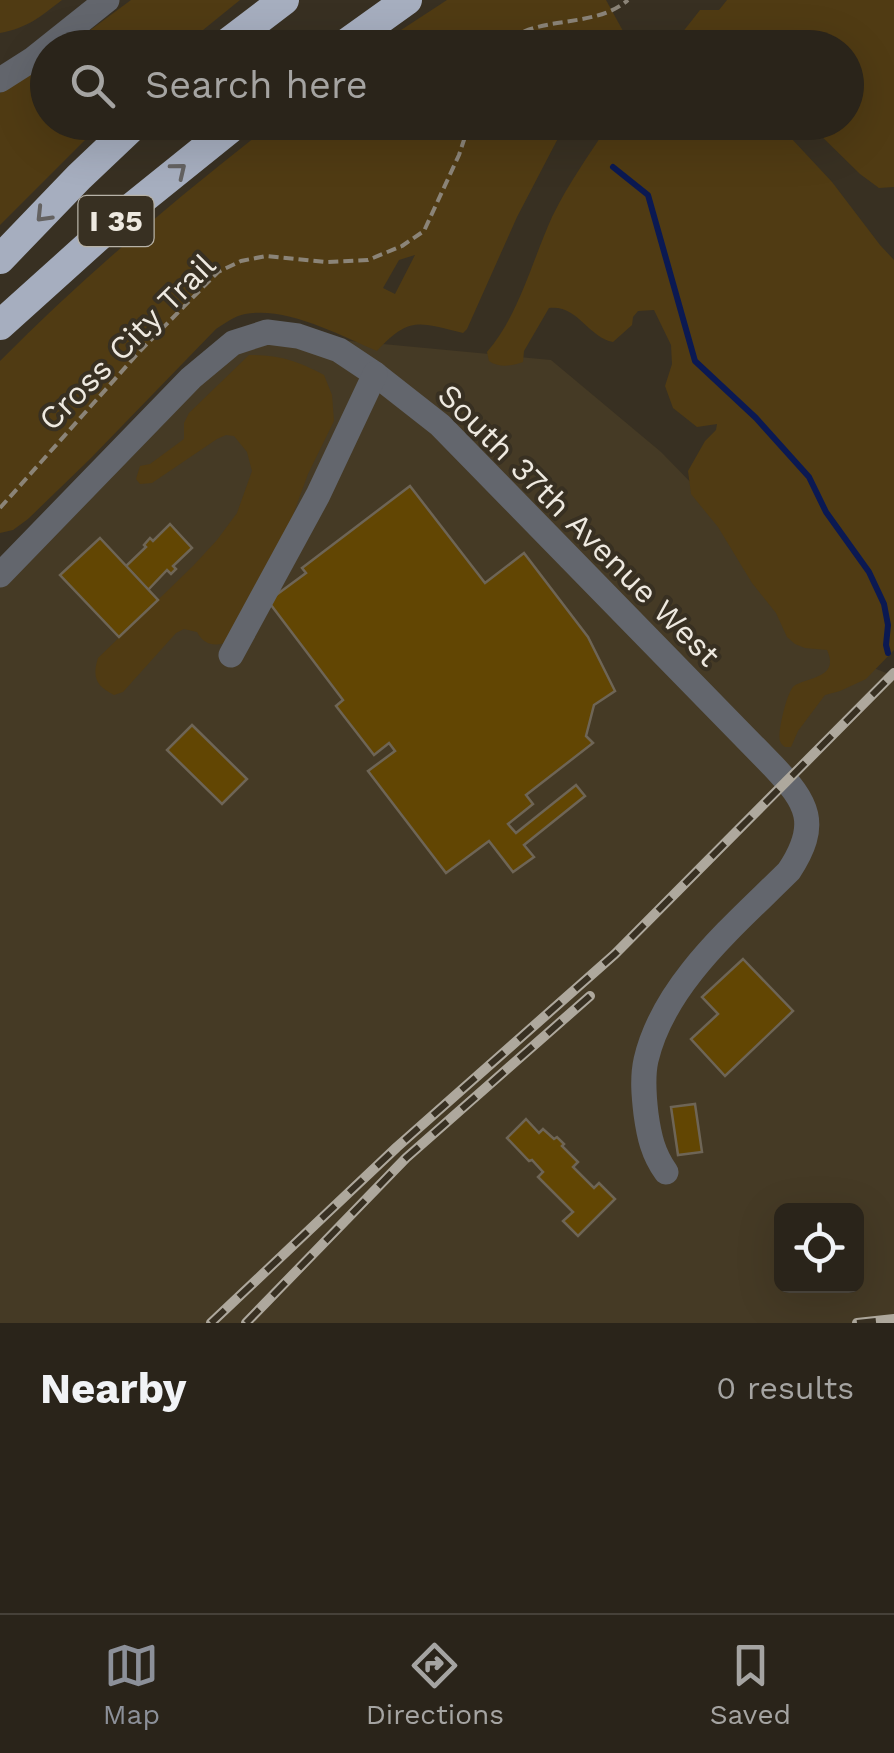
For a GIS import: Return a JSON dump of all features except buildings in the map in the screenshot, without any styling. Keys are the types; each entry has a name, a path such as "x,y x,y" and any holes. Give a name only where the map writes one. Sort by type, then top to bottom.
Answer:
{"highway":[{"path":"245,30 284,0"},
{"path":"365,30 407,0"},
{"name":"I 35","path":"0,258 118,140"},
{"name":"I 35","path":"0,325 120,217 216,140"}],"street":[{"path":"69,30 107,0"},
{"path":"0,80 30,61"},
{"name":"South 37th Avenue West","path":"0,575 191,378 233,343 267,332 298,336 339,350 440,425 772,766 797,793 806,810 801,852 789,871 694,967 670,1003 651,1043 645,1063 645,1104 651,1143 666,1172"},
{"path":"231,655 318,494 375,374"}],"path":[{"path":"526,30 608,12 628,0"},
{"name":"Cross City Trail","path":"0,508 140,351 218,272 241,261 266,256 326,262 368,260 402,246 424,230 464,140"}],"shaded area":[{"path":"0,0 62,0 26,25 0,33"},
{"path":"131,0 240,0 203,30 90,30"},
{"path":"447,0 606,0 622,30 401,30"},
{"path":"727,0 894,0 894,187 879,188 825,140 864,140 864,30 684,30 700,10 719,10"},
{"path":"30,72 30,140 85,140 0,225 0,93"},
{"path":"252,140 557,140 463,333 416,325 398,332 377,351 295,318 261,313 238,316 216,329 28,519 13,530 0,533 0,361 167,208","holes":["415,255 395,294 383,288 399,260"]},
{"path":"599,140 793,140 894,260 894,650 866,679 825,695 791,747 785,747 779,737 788,696 794,686 826,671 830,659 827,650 805,648 787,637 776,613 691,494 688,471 717,424 697,427 673,408 665,386 672,364 671,345 654,310 638,311 632,325 613,342 567,311 549,308 524,351 523,362 506,366 489,361 487,352 516,305 552,217"},
{"path":"298,336 551,360 661,452 871,667 894,676 894,1323 0,1323 0,575 233,343"},
{"path":"249,355 288,360 324,375 332,395 334,421 308,474 279,553 232,640 212,644 197,632 184,629 123,692 114,695 97,680 98,658 217,540 237,513 252,471 247,452 234,436 226,435 152,483 140,484 136,479 140,466 150,464 184,439 184,423 189,413"}],"waterway":[{"path":"613,167 648,195 695,361 756,418 809,477 826,512 869,572 884,604 888,653"}],"railway":[{"path":"211,1323 397,1147 615,954 894,673"},
{"path":"246,1323 406,1158 590,996"},
{"path":"857,1323 894,1319"}]}
